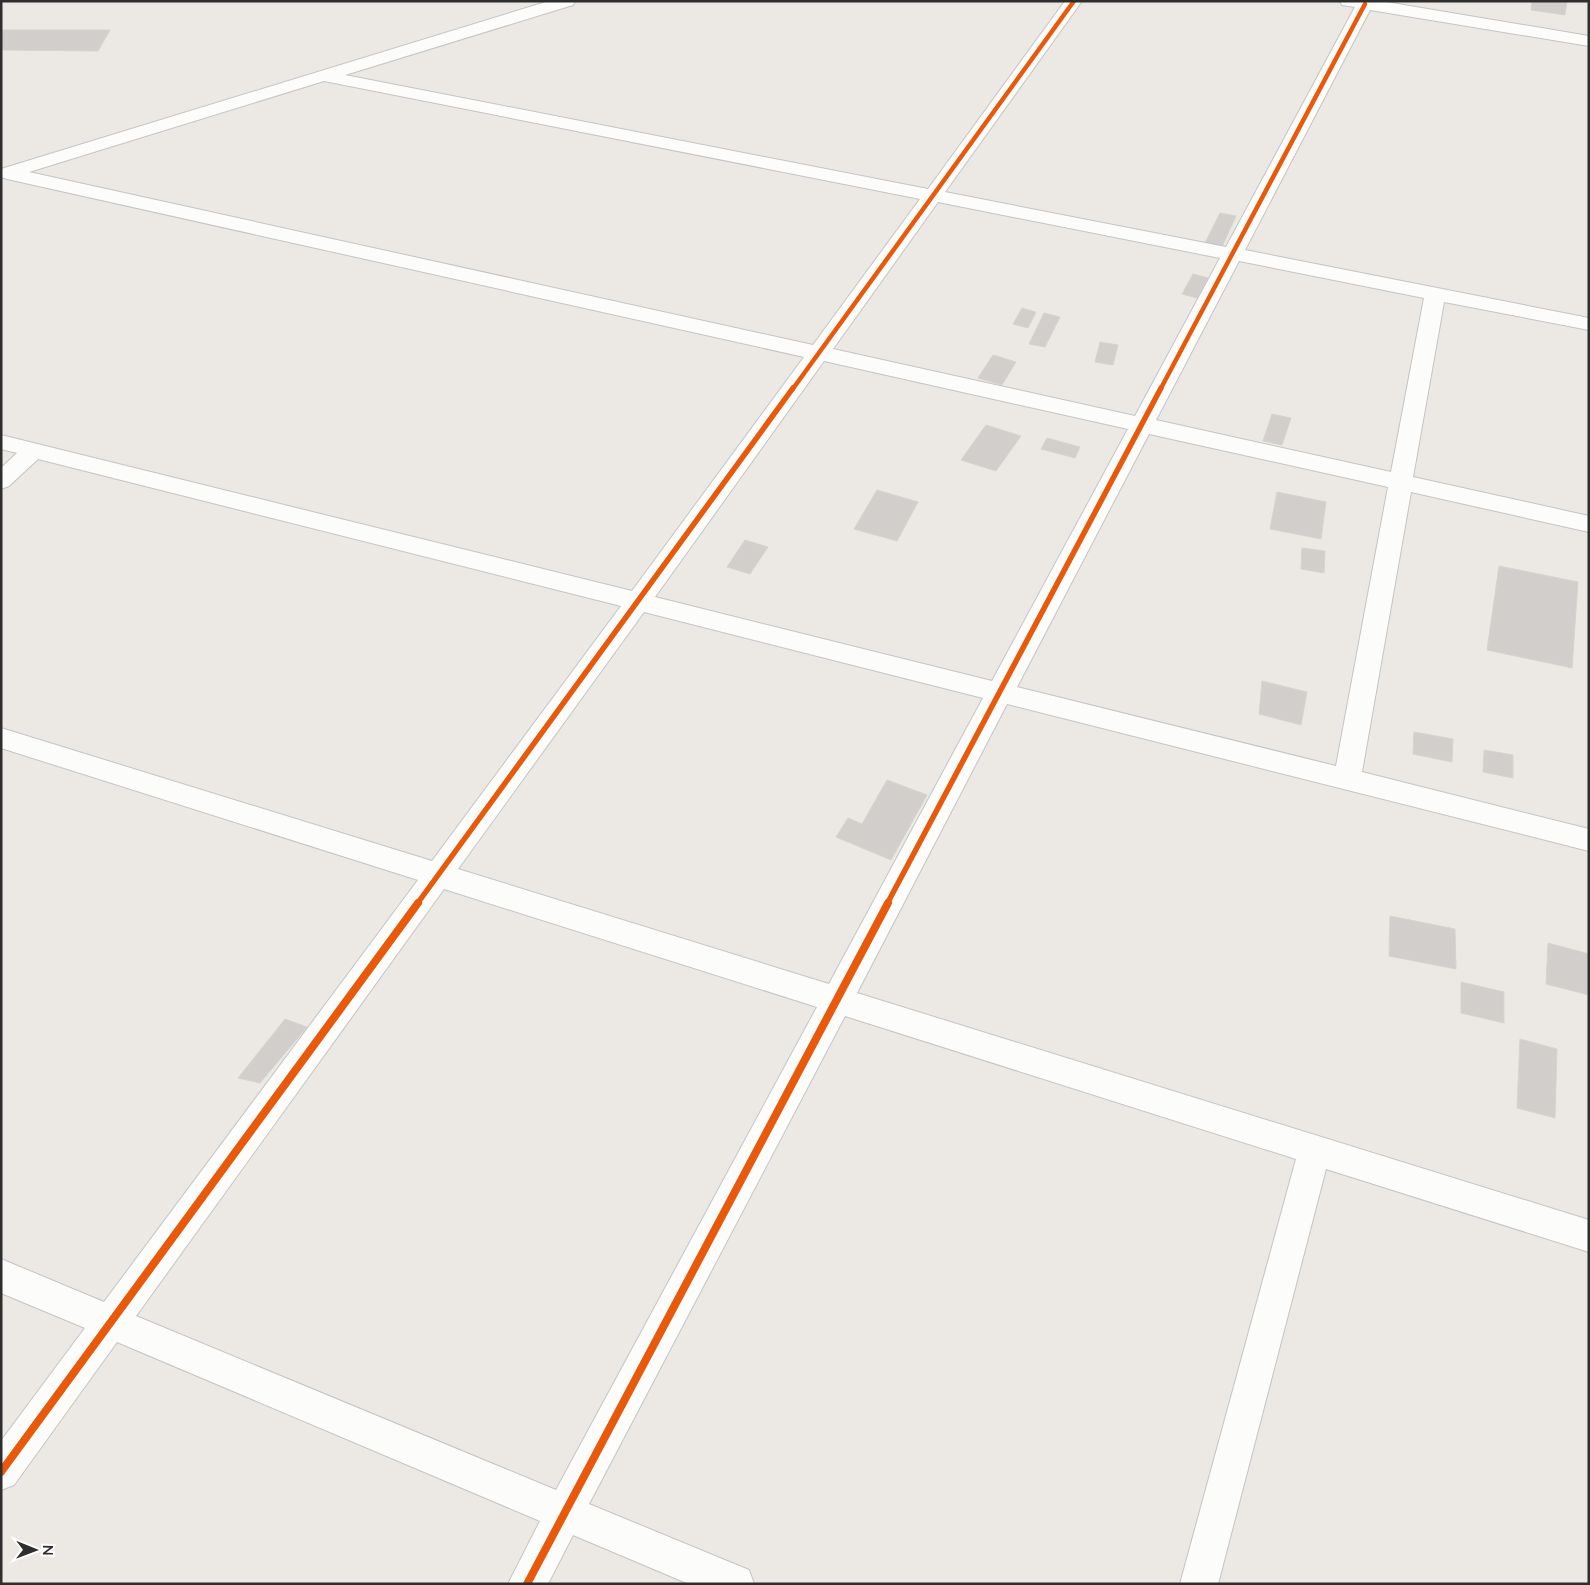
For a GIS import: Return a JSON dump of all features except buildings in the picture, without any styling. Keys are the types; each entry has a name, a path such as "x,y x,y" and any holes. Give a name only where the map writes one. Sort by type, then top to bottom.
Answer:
{"street":[{"path":"4,174 567,1"},
{"path":"1,1472 638,602 1074,1"},
{"path":"528,1584 1232,254 1357,3 1589,41"},
{"path":"324,76 1589,324"},
{"path":"4,174 1589,524"},
{"path":"1347,780 1435,294"},
{"path":"1,442 1589,840"},
{"path":"1,481 34,450"},
{"path":"1,738 1589,1236"},
{"path":"1199,1584 1315,1150"},
{"path":"1,1276 735,1584"}],"cycle path":[{"path":"1,1472 638,602 1074,1"},
{"path":"527,1584 1365,4"}]}
